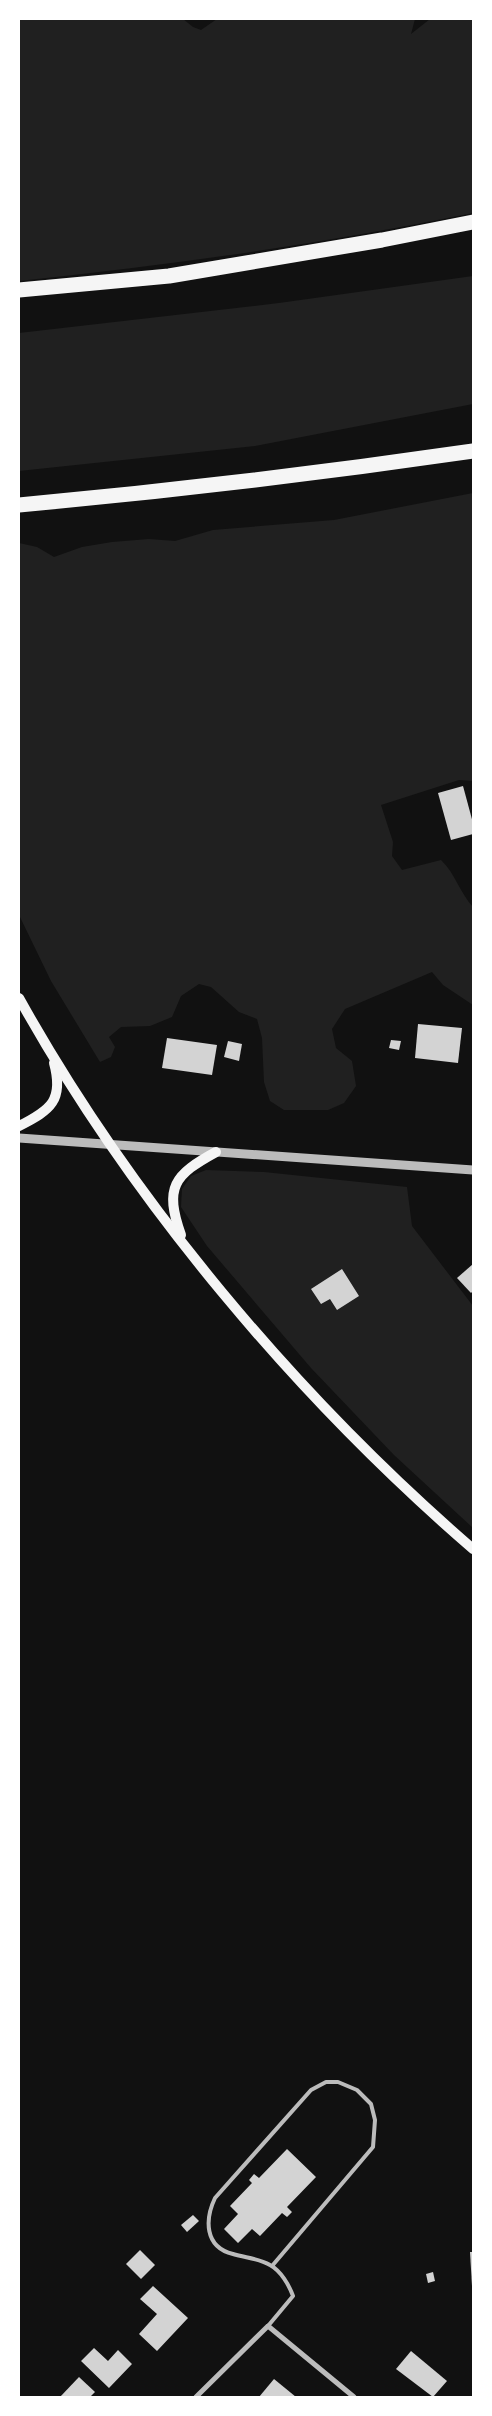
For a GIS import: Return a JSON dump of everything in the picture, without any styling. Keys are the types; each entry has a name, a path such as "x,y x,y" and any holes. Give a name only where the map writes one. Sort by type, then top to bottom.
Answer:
{"highway":[{"path":"19,290 170,276 382,240 473,222"},
{"path":"19,505 186,490 473,451"}],"main road":[{"path":"19,998 112,1146 184,1245 274,1353 319,1402 413,1494 473,1548"},
{"path":"19,1126 43,1113 54,1102 58,1082 52,1052"},
{"path":"184,1245 172,1203 174,1188 181,1175 190,1166 216,1152"}],"street":[{"path":"19,1138 473,1170"},
{"path":"196,2397 268,2326 354,2397"}],"lane":[{"path":"268,2326 293,2296 289,2284 272,2266 252,2257 232,2254 218,2248 209,2232 208,2214 215,2198 311,2090 326,2082 338,2082 357,2090 371,2104 375,2120 373,2147 272,2266"}],"shaded area":[{"path":"19,19 183,19 193,27 201,30 217,19 415,19 411,34 430,19 473,19 473,213 247,253 19,281"},
{"path":"473,276 473,404 255,446 19,471 19,333 279,303"},
{"path":"473,493 473,781 459,780 381,805 393,842 392,856 402,870 441,860 473,907 473,1005 443,985 432,972 345,1009 332,1029 336,1048 352,1061 356,1086 344,1103 328,1110 284,1110 270,1101 264,1082 262,1038 257,1019 239,1012 211,987 199,984 181,996 172,1017 150,1026 121,1027 109,1037 115,1047 111,1057 100,1062 51,981 19,915 19,543 37,547 54,557 82,547 112,542 149,539 175,541 213,530 334,520"},
{"path":"206,1170 264,1172 407,1187 412,1226 473,1306 473,1528 394,1455 311,1368 207,1246 181,1207 182,1189 191,1176"}],"building":[{"path":"463,786 473,823 473,834 451,840 438,793"},
{"path":"418,1024 462,1028 458,1063 415,1058"},
{"path":"167,1038 217,1045 212,1075 162,1068"},
{"path":"391,1040 401,1041 399,1050 389,1048"},
{"path":"228,1041 242,1044 239,1061 224,1057"},
{"path":"473,1264 473,1291 471,1293 457,1278"},
{"path":"342,1269 359,1296 337,1310 330,1299 321,1304 311,1289"},
{"path":"287,2149 316,2177 287,2207 292,2212 287,2217 282,2213 260,2236 252,2229 238,2243 224,2229 238,2214 230,2206 252,2183 249,2180 254,2174 259,2178"},
{"path":"193,2215 199,2221 187,2232 181,2225"},
{"path":"140,2250 155,2265 141,2279 126,2264"},
{"path":"470,2252 473,2252 473,2286 472,2286"},
{"path":"433,2272 435,2281 428,2283 426,2274"},
{"path":"153,2286 188,2318 157,2351 139,2334 157,2314 140,2299"},
{"path":"94,2348 108,2361 118,2350 132,2364 109,2388 81,2361"},
{"path":"411,2351 447,2381 433,2397 396,2369"},
{"path":"79,2377 95,2392 90,2397 60,2397"},
{"path":"274,2379 296,2397 259,2397"}]}
